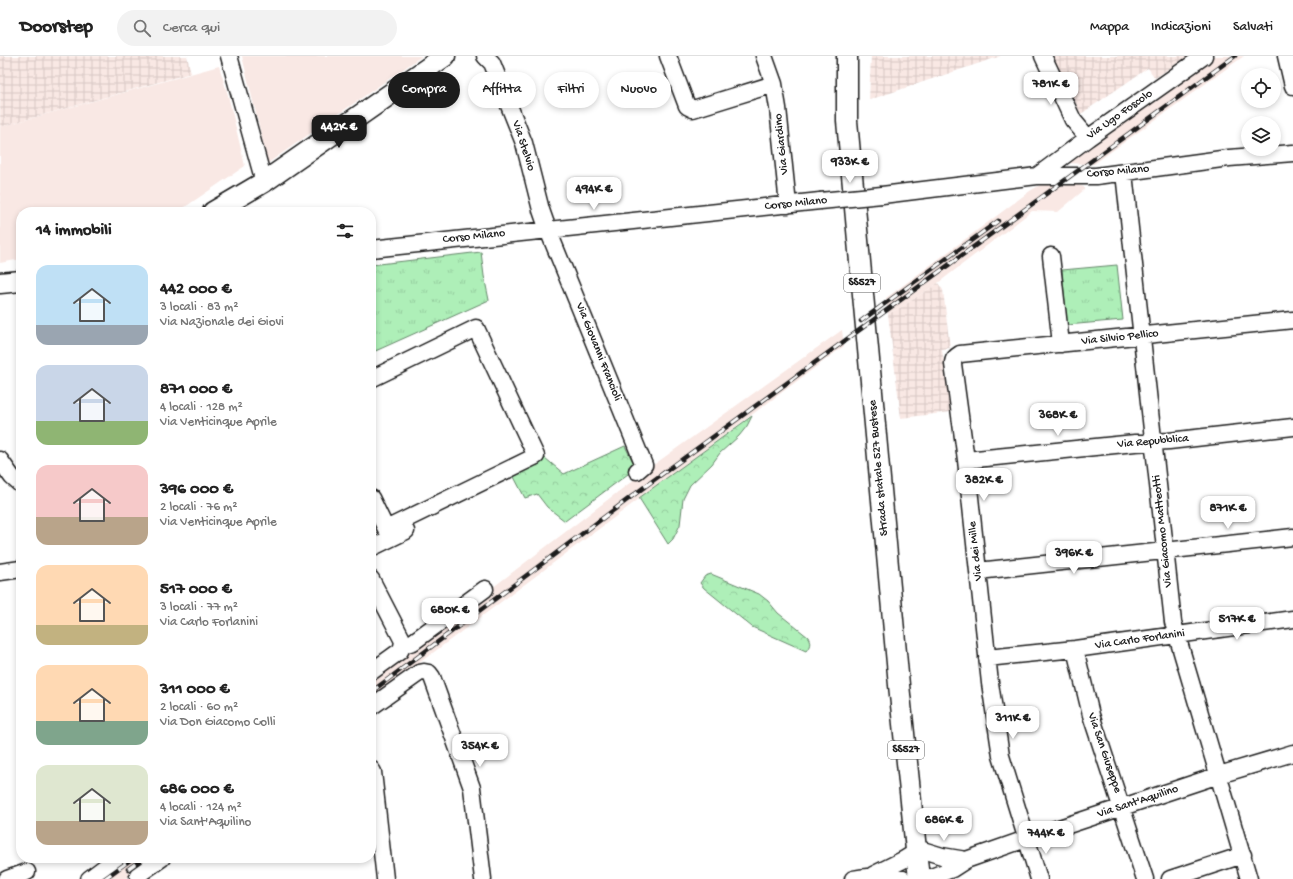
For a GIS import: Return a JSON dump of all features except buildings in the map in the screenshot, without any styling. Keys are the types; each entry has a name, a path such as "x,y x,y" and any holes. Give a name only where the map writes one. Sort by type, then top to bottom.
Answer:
{"main road":[{"path":"222,207 264,182 445,56"},
{"name":"Strada statale 527 Bustese","path":"847,56 847,122 899,685 919,879"},
{"path":"0,284 16,282"}],"street":[{"path":"229,56 264,182"},
{"path":"668,56 687,106 693,109 774,84"},
{"name":"Via Giardino","path":"764,56 774,84 778,108 788,205"},
{"path":"1043,56 1073,120 1088,138"},
{"name":"Via Ugo Foscolo","path":"1037,176 1204,56"},
{"path":"1286,56 1293,86"},
{"name":"Via Stelvio","path":"490,58 524,143 548,230"},
{"name":"Corso Milano","path":"376,248 820,201 882,196 1037,176 1096,176 1229,158 1293,153"},
{"name":"Via Giacomo Matteotti","path":"1124,173 1173,622 1249,879"},
{"name":"Via Giovanni Francioli","path":"548,230 644,465 637,471"},
{"path":"1051,256 1061,344"},
{"name":"Via Silvio Pellico","path":"953,364 955,357 960,354 1293,320"},
{"path":"376,377 476,328 536,456 386,529 376,508"},
{"name":"Via dei Mille","path":"953,364 966,460 986,651 1001,756 1039,879"},
{"name":"Via Repubblica","path":"966,460 1169,441 1293,427"},
{"path":"0,460 11,480"},
{"path":"376,546 446,512"},
{"path":"978,571 1293,537"},
{"path":"0,572 16,570"},
{"path":"376,588 403,638 403,645 400,650 376,668"},
{"path":"403,645 413,642 485,589"},
{"name":"Via Carlo Forlanini","path":"986,651 1075,649 1293,619"},
{"name":"Via San Giuseppe","path":"1075,649 1091,715 1145,879"},
{"path":"376,703 419,673 428,673 434,682 472,788 483,879"},
{"name":"Via Sant'Aquilino","path":"926,879 952,869 966,860 1026,839 1219,775 1293,753"},
{"path":"376,799 385,879"},
{"path":"853,879 873,875 903,860 916,850"},
{"name":"Via Sant'Aquilino","path":"916,850 966,860"},
{"path":"1170,879 1243,855"},
{"path":"89,879 110,863"},
{"path":"139,877 156,863"},
{"path":"7,879 27,872"},
{"path":"873,875 903,879"}],"shaded area":[{"path":"0,56 187,56 191,73 0,127"},
{"path":"242,56 422,56 399,72 388,72 388,80 268,163"},
{"path":"871,56 1001,56 869,100"},
{"path":"1052,56 1188,56 1155,78 1148,68 1081,114"},
{"path":"1213,56 1244,56 1094,164 1063,163"},
{"path":"219,66 228,95 245,166 185,207 16,207 16,260 0,263 0,127"},
{"path":"1070,183 1084,187 1084,190 1058,212 1032,211 938,283 900,308 888,314 886,298 1030,191 1042,184"},
{"path":"938,283 943,290 950,348 942,349 951,412 901,418 888,314 900,308"},
{"path":"842,330 844,346 376,695 376,673 488,591 652,466"},
{"path":"116,863 146,863 125,879 94,879"}],"green space":[{"path":"481,252 489,300 376,351 376,264"},
{"path":"1117,265 1123,320 1067,325 1062,270"},
{"path":"752,416 747,426 739,436 720,453 712,464 690,485 683,499 680,525 673,539 668,544 639,498"},
{"path":"625,446 636,468 565,521 547,507 537,494 525,498 513,475 545,458 564,474"},
{"path":"711,574 759,594 768,601 778,613 808,637 810,644 806,651 752,627 704,588 700,583 705,576"}],"railway":[{"path":"376,688 647,485 1235,56"},
{"path":"861,321 998,221"},
{"path":"104,879 126,863"},
{"path":"128,869 136,863"}]}
